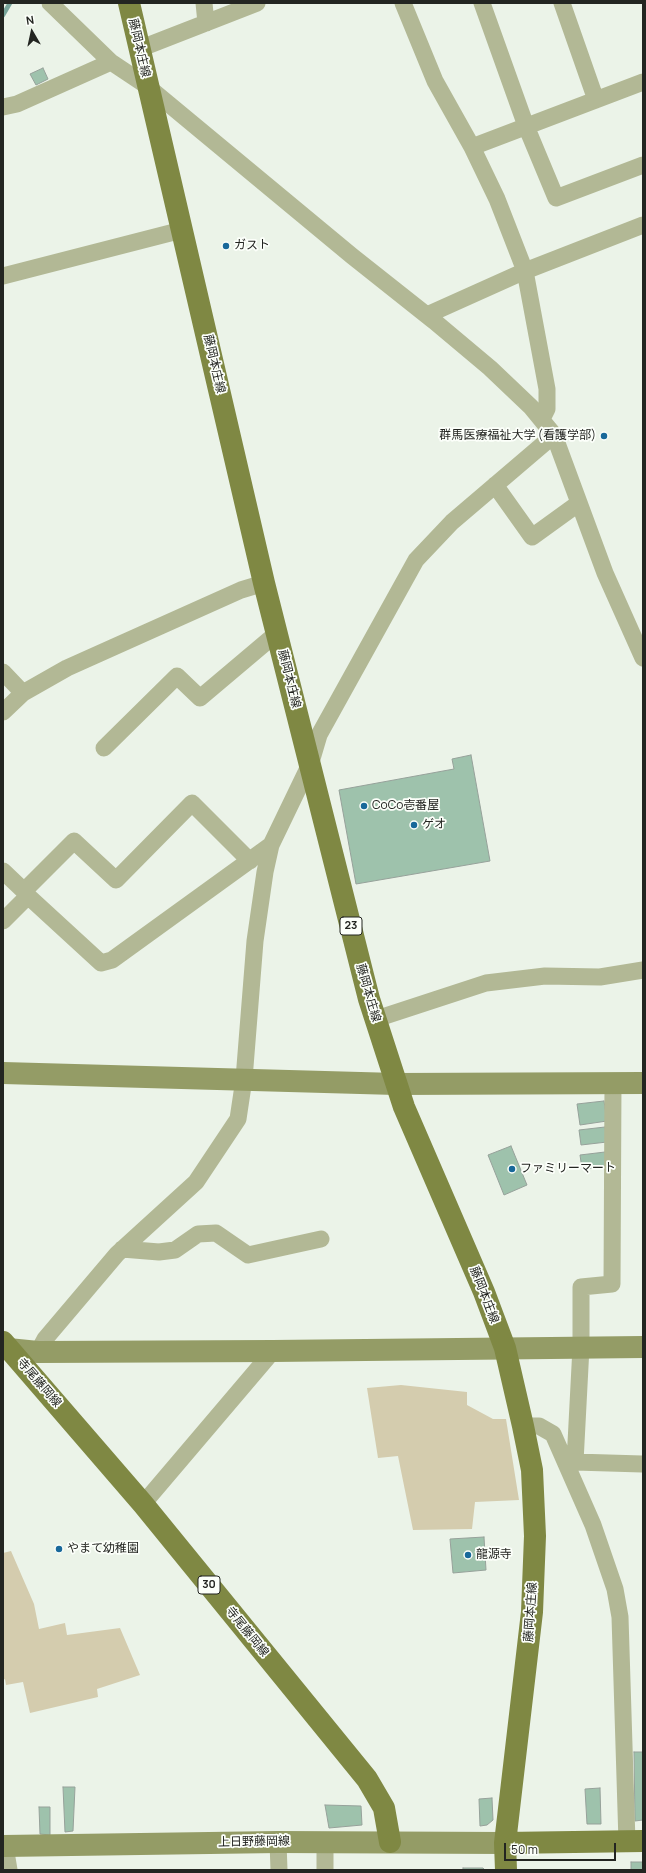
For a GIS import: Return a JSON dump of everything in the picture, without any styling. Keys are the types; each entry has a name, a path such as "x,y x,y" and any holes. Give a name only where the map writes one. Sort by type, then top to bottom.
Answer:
{"main road":[{"name":"藤岡本庄線","path":"129,3 147,86 264,583 311,762 369,999 404,1107 484,1292 505,1348 524,1426 532,1470 535,1536 534,1566 528,1655 505,1843 506,1870"},
{"name":"寺尾藤岡線","path":"5,1348 143,1504 367,1779 384,1808 390,1842"},
{"path":"505,1843 635,1841"}],"street":[{"path":"50,3 111,62 147,86 490,368 542,419 554,435 605,573 643,658"},
{"path":"204,3 206,23"},
{"path":"139,49 257,3"},
{"path":"403,3 435,81 472,147 497,199 525,271 547,390 547,409 542,419"},
{"path":"482,3 526,126 556,198 643,165"},
{"path":"562,3 596,100"},
{"path":"3,107 17,104 111,62"},
{"path":"472,147 643,82"},
{"path":"426,315 525,271 643,225"},
{"path":"3,276 182,230"},
{"path":"38,1352 45,1339 122,1249 196,1182 238,1119 244,1079 255,941 265,872 271,845 311,762 319,735 416,560 452,522 554,435"},
{"path":"495,485 532,537 579,503"},
{"path":"3,712 23,693 67,668 241,590 264,583"},
{"path":"104,748 177,676 200,698 277,633"},
{"path":"3,672 23,693"},
{"path":"3,921 74,841 116,880 192,803 250,861"},
{"path":"3,871 101,963 112,960 271,845"},
{"path":"376,1018 486,983 545,976 600,977 643,970"},
{"path":"3,1073 396,1084 643,1083"},
{"path":"571,1463 581,1347 581,1287 612,1284 613,1084"},
{"path":"122,1249 159,1252 175,1250 198,1234 216,1233 248,1255 321,1239"},
{"path":"5,1348 38,1352 643,1347"},
{"path":"143,1504 273,1351"},
{"path":"524,1426 539,1426 553,1434 571,1463 615,1588 620,1617 635,1841"},
{"path":"571,1463 642,1464"},
{"path":"278,1842 279,1870"},
{"name":"上日野藤岡線","path":"4,1846 278,1842 505,1843"},
{"path":"325,1842 326,1870"},
{"path":"4,1846 9,1870"}],"shaded area":[{"path":"401,1385 467,1392 467,1405 493,1419 506,1419 519,1500 475,1502 472,1529 413,1530 398,1456 378,1458 367,1388"},
{"path":"11,1551 34,1604 39,1629 65,1623 67,1635 120,1628 140,1675 97,1689 98,1697 30,1713 23,1682 6,1685 5,1679 3,1680 3,1553"}],"building":[{"path":"43,68 48,79 36,85 30,74"},
{"name":"ゲオ","path":"471,755 490,861 356,884 339,790 454,769 452,759"},
{"path":"604,1101 607,1121 580,1125 577,1104"},
{"path":"605,1127 607,1142 581,1145 579,1130"},
{"path":"511,1146 527,1185 504,1195 488,1155"},
{"path":"605,1152 607,1167 582,1169 580,1155"},
{"name":"龍源寺","path":"484,1537 486,1570 453,1573 450,1539"},
{"path":"634,1752 643,1752 643,1820 635,1821"},
{"path":"63,1787 75,1787 73,1831 65,1832"},
{"path":"600,1788 601,1824 587,1824 585,1789"},
{"path":"492,1798 493,1820 487,1825 480,1826 479,1799"},
{"path":"325,1805 361,1806 362,1825 329,1828"},
{"path":"39,1807 50,1807 50,1835 40,1834"},
{"path":"631,1862 643,1862 643,1870 631,1870"},
{"path":"463,1868 483,1868 485,1870 463,1870"}],"waterway":[{"path":"3,15 10,3"}],"place":[{"name":"ガスト","path":"226,246"},
{"name":"群馬医療福祉大学 (看護学部)","path":"604,436"},
{"name":"CoCo壱番屋","path":"364,806"},
{"name":"ゲオ","path":"414,825"},
{"name":"ファミリーマート","path":"512,1169"},
{"name":"やまて幼稚園","path":"59,1549"},
{"name":"龍源寺","path":"468,1555"}]}
